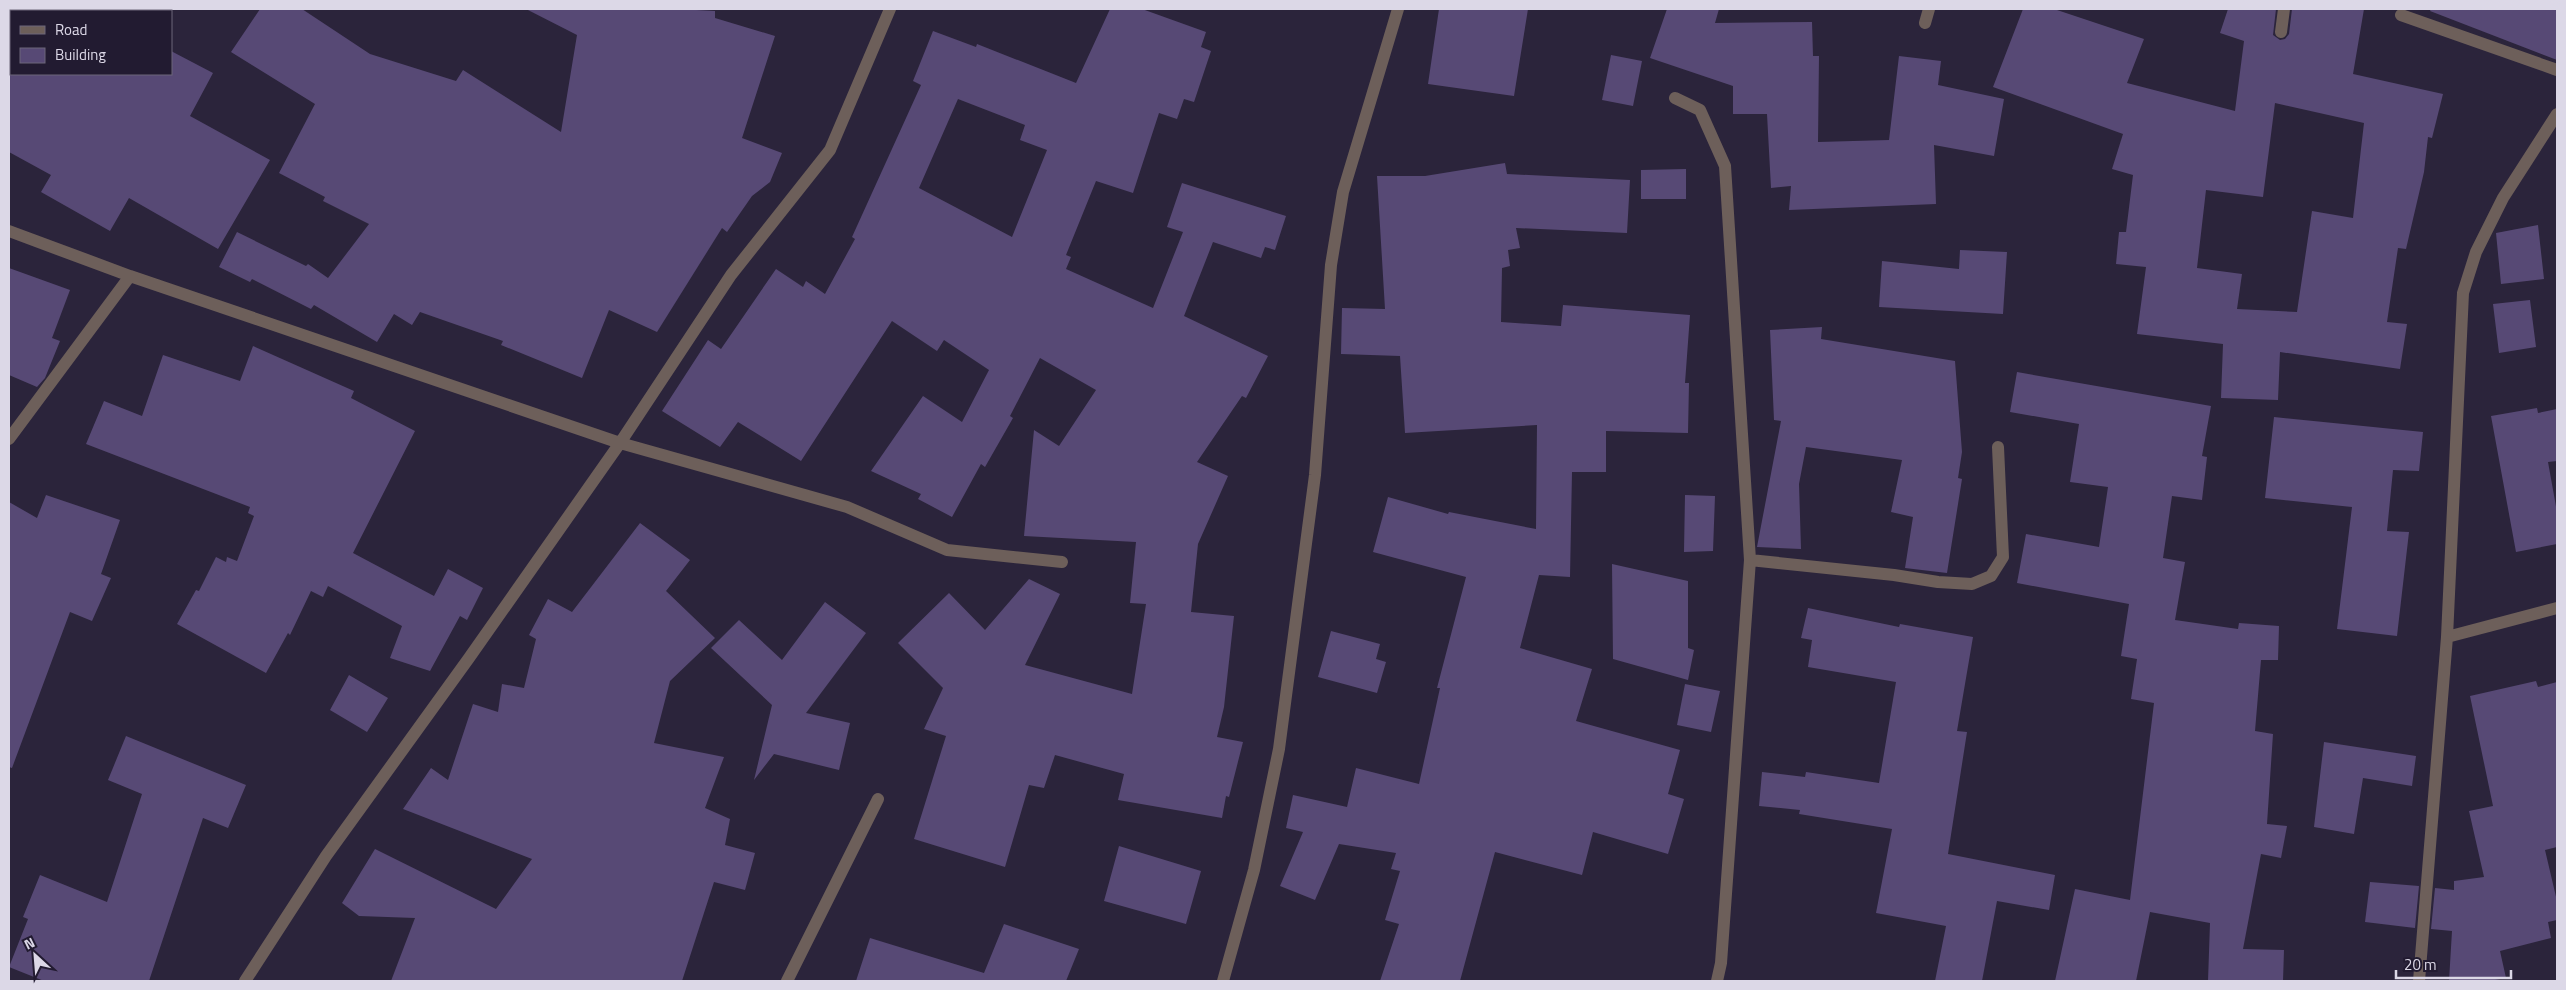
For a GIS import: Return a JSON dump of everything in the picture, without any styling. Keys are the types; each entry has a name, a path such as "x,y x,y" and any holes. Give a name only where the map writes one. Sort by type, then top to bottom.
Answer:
{"street":[{"path":"245,981 326,856 475,650 620,443 731,275 830,150 890,9"},
{"path":"1223,981 1254,870 1279,749 1315,475 1331,265 1343,192 1398,9"},
{"path":"1925,23 1929,9"},
{"path":"2281,32 2284,9"},
{"path":"2401,15 2557,70"},
{"path":"1675,98 1700,110 1725,166 1750,560 1721,963 1717,981"},
{"path":"2419,981 2447,637 2463,293 2476,252 2503,198 2557,114"},
{"path":"9,231 130,276 620,443 847,507 947,550 1062,562"},
{"path":"9,440 130,276"},
{"path":"1750,560 1894,575 1938,582 1972,584 1991,576 2003,557 1998,447"},
{"path":"2447,637 2557,608"},
{"path":"787,981 878,799"}],"building":[{"path":"260,9 302,9 370,54 456,81 463,70 561,132 577,35 526,9 678,9 715,11 715,18 775,36 742,138 782,153 770,182 752,196 727,232 722,228 657,332 609,310 582,378 501,345 503,341 420,312 412,325 394,314 377,342 314,305 311,309 252,279 250,282 219,267 237,232 306,266 308,264 328,278 369,224 323,201 325,197 279,173 315,104 231,52"},
{"path":"1110,9 1142,9 1206,32 1201,47 1211,51 1194,102 1184,99 1177,119 1159,113 1133,193 1096,181 1066,255 1071,257 1066,269 1153,308 1183,232 1167,227 1182,183 1286,216 1275,250 1265,247 1261,258 1213,242 1184,316 1268,356 1246,398 1242,396 1197,462 1228,476 1198,544 1191,612 1234,616 1224,707 1217,737 1243,742 1229,797 1226,796 1222,818 1118,800 1124,774 1055,755 1044,788 1029,785 1005,867 914,839 946,736 924,729 943,688 898,643 949,593 985,630 1029,579 1060,594 1025,665 1132,694 1146,604 1130,603 1136,542 1024,536 1034,430 1059,446 1096,390 1040,358 1010,416 1013,418 985,467 981,464 952,517 918,499 921,494 871,471 923,396 962,422 989,370 944,340 937,351 892,321 801,461 738,422 720,447 662,411 708,340 721,349 776,269 803,287 806,281 825,294 855,239 852,237 921,85 913,81 933,31 976,47 977,44 1076,83","holes":["958,99 1025,125 1020,140 1047,150 1012,237 919,188"]},
{"path":"1439,9 1528,9 1514,96 1428,84"},
{"path":"1667,9 1719,9 1715,23 1812,22 1813,56 1819,56 1818,142 1889,140 1899,56 1941,61 1938,85 2004,99 1994,156 1934,145 1936,204 1789,210 1791,186 1771,188 1767,114 1733,114 1733,86 1650,58"},
{"path":"2023,9 2054,9 2144,39 2127,83 2235,111 2244,41 2220,33 2228,9 2276,9 2273,35 2280,40 2285,39 2289,34 2292,9 2364,9 2353,74 2443,94 2432,138 2428,137 2424,172 2406,249 2398,248 2387,322 2407,324 2400,369 2280,352 2278,400 2221,398 2223,344 2137,334 2146,267 2116,264 2119,232 2126,232 2133,175 2112,169 2123,134 1993,87","holes":["2275,103 2364,123 2353,218 2312,211 2297,312 2237,309 2242,274 2197,268 2206,190 2263,197"]},
{"path":"2431,9 2557,9 2557,60 2430,11"},
{"path":"172,52 213,73 190,116 270,160 218,249 129,198 110,231 41,192 51,175 9,152 9,74 172,75"},
{"path":"1611,55 1642,61 1633,106 1602,100"},
{"path":"1505,163 1507,174 1630,180 1627,233 1516,228 1520,248 1508,250 1510,266 1502,268 1501,322 1561,326 1563,305 1690,315 1685,383 1689,383 1688,433 1606,431 1606,472 1572,472 1570,577 1539,575 1520,648 1592,669 1576,721 1680,750 1668,794 1684,799 1668,854 1593,832 1582,875 1495,852 1460,981 1380,981 1399,924 1385,920 1400,871 1391,869 1396,853 1339,844 1315,900 1280,886 1303,832 1286,828 1293,795 1347,807 1356,768 1419,784 1440,688 1437,688 1466,577 1373,552 1388,497 1448,514 1449,512 1536,529 1537,425 1405,433 1400,356 1341,354 1342,308 1385,309 1377,176 1425,176"},
{"path":"1686,169 1686,199 1641,199 1641,170"},
{"path":"2538,225 2544,279 2501,284 2496,233"},
{"path":"1960,250 2007,252 2003,314 1879,307 1882,261 1959,269"},
{"path":"9,268 70,290 52,338 60,341 45,378 37,387 9,375"},
{"path":"2530,300 2536,347 2499,353 2493,304"},
{"path":"1822,327 1821,339 1955,361 1962,452 1958,478 1962,479 1947,573 1905,568 1913,517 1891,512 1902,460 1806,447 1799,484 1801,549 1757,547 1781,421 1774,420 1770,330"},
{"path":"253,346 354,391 351,398 415,431 353,553 434,596 448,569 483,588 467,620 460,616 430,671 390,658 402,626 328,586 323,597 311,591 290,635 288,633 266,673 177,624 196,590 199,591 216,557 226,562 227,557 237,561 254,516 248,513 250,507 86,444 104,401 142,416 163,355 240,381"},
{"path":"2017,372 2211,406 2202,456 2207,457 2202,500 2172,496 2163,558 2185,562 2175,620 2238,629 2239,623 2279,626 2278,660 2261,660 2255,731 2273,734 2267,824 2287,826 2281,858 2261,854 2243,949 2284,950 2283,981 2208,981 2210,923 2150,912 2136,981 2055,981 2075,889 2130,900 2154,703 2131,699 2137,659 2121,656 2129,604 2017,583 2026,534 2099,547 2108,487 2070,482 2079,424 2010,412"},
{"path":"2537,408 2538,413 2557,409 2557,461 2548,462 2557,512 2557,544 2516,552 2491,416"},
{"path":"2274,417 2423,432 2419,471 2393,470 2387,531 2409,532 2397,636 2337,629 2352,507 2265,498"},
{"path":"46,495 120,520 101,574 111,578 92,621 70,612 12,768 9,767 9,502 37,518"},
{"path":"1685,495 1715,496 1713,551 1684,552"},
{"path":"640,523 690,560 666,591 715,638 670,681 654,743 724,757 705,808 730,819 725,845 755,853 745,890 714,882 682,981 391,981 415,918 359,916 342,903 375,849 496,909 532,859 403,809 431,768 448,780 473,704 498,712 502,684 524,688 536,639 529,635 548,599 572,612"},
{"path":"1612,564 1688,581 1688,648 1694,650 1688,680 1613,659"},
{"path":"825,602 866,633 806,713 850,723 839,770 774,754 754,780 772,705 711,648 739,620 782,660"},
{"path":"1808,608 1899,627 1900,624 1973,637 1957,731 1967,732 1948,854 2055,875 2049,910 1997,901 1982,981 1935,981 1946,926 1876,913 1892,829 1799,814 1800,810 1759,806 1762,772 1805,777 1806,772 1879,783 1896,682 1808,667 1812,640 1801,638"},
{"path":"1331,631 1380,644 1376,659 1386,662 1377,693 1318,677"},
{"path":"349,675 388,698 367,732 330,710"},
{"path":"2536,681 2538,687 2557,682 2557,847 2545,850 2557,901 2557,920 2548,922 2551,938 2500,951 2506,978 2489,981 2449,981 2452,931 2431,929 2435,888 2454,890 2454,881 2484,877 2469,811 2493,806 2470,696"},
{"path":"1685,684 1720,691 1711,732 1677,725"},
{"path":"126,736 246,785 228,828 203,818 149,981 44,981 9,967 28,919 23,917 40,875 107,902 142,794 108,780"},
{"path":"2324,742 2416,756 2412,786 2363,778 2354,834 2314,827"},
{"path":"1119,846 1201,871 1186,924 1104,901"},
{"path":"2370,882 2419,886 2415,928 2365,922"},
{"path":"1004,924 1079,949 1066,981 856,981 870,938 984,973"}]}
